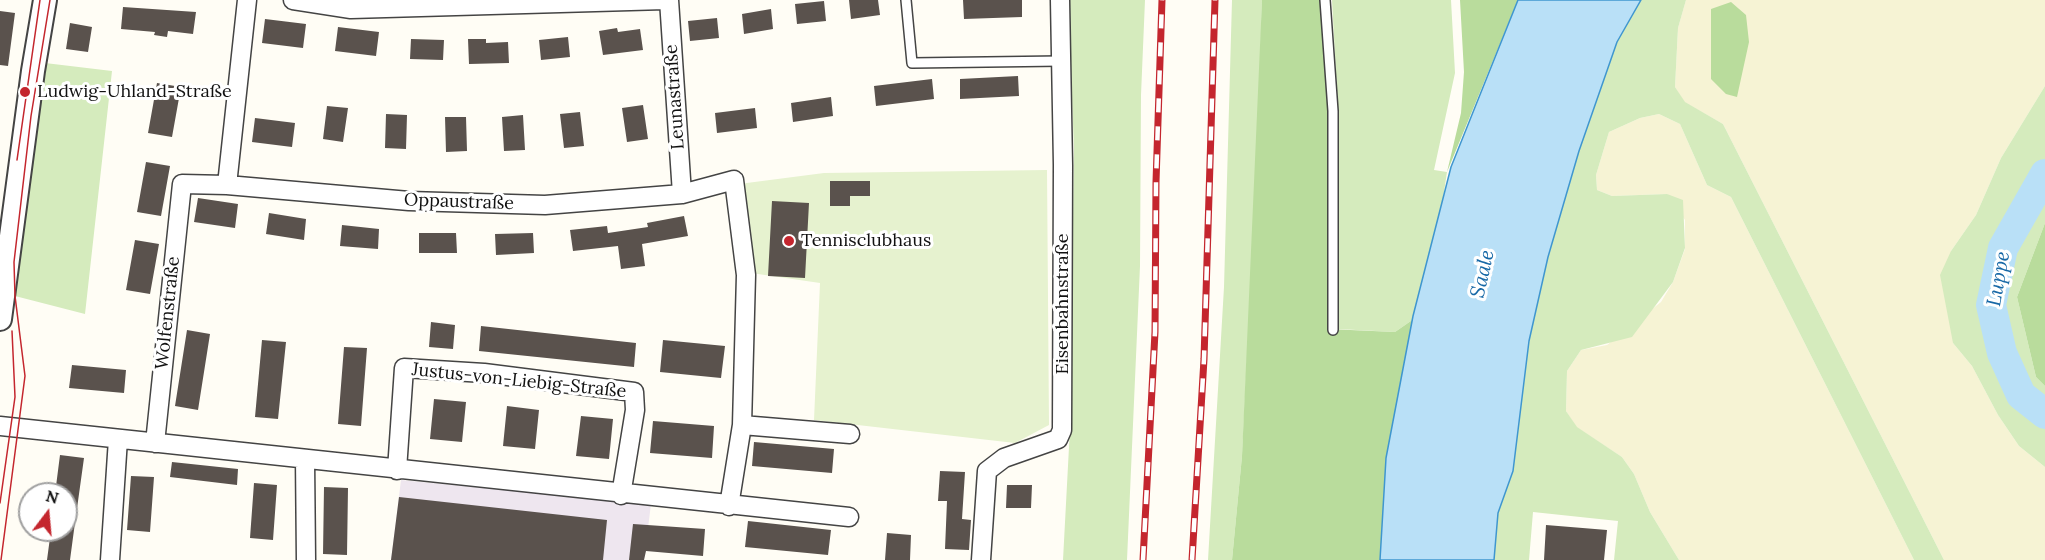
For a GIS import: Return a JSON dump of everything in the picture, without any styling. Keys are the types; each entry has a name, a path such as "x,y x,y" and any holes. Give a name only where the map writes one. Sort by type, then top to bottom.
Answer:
{"street":[{"path":"0,319 33,71 45,0"},
{"path":"228,185 247,0"},
{"path":"293,0 352,5 667,0"},
{"name":"Leunastraße","path":"667,0 682,194"},
{"name":"Eisenbahnstraße","path":"981,560 987,471 1004,458 1058,439 1062,430 1060,0"},
{"name":"Oppaustraße","path":"182,184 228,185 409,201 545,205 682,194 734,180 746,275 742,425"},
{"name":"Wolfenstraße","path":"155,443 182,184"},
{"name":"Justus-von-Liebig-Straße","path":"397,470 404,368 484,373 634,392 635,410 621,495"},
{"path":"729,506 742,425 850,434"},
{"path":"0,426 621,495 849,517"},
{"path":"110,560 118,439"},
{"path":"305,459 306,560"}],"lane":[{"path":"906,0 912,63 1061,62"},
{"path":"1325,0 1333,111 1333,330"}],"shaded area":[{"path":"1686,0 2045,0 2045,86 2001,158 1976,215 1951,251 1953,343 1972,366 1998,415 2019,446 2045,467 2045,560 1944,560 1723,124 1684,102 1675,87 1678,28"},
{"path":"1659,114 1680,124 1707,185 1731,197 1914,560 1679,560 1650,512 1634,474 1622,457 1576,427 1566,411 1567,371 1581,350 1607,345 1661,302 1673,282 1685,249 1685,220 1667,194 1612,196 1597,190 1596,175 1609,132 1640,118"},
{"path":"401,480 651,504 644,560 391,560"}],"green space":[{"path":"1068,0 1145,0 1141,95 1140,266 1127,560 1063,560 1070,428 1074,148"},
{"path":"1232,0 1262,0 1258,138 1242,456 1232,560 1208,560 1224,287"},
{"path":"1262,0 1322,0 1328,106 1328,329 1395,332 1418,316 1386,560 1232,560 1242,456"},
{"path":"1332,0 1451,0 1455,73 1434,170 1447,172 1437,238 1418,316 1395,332 1337,329 1338,111"},
{"path":"1460,0 1518,0 1447,172 1461,113 1464,72"},
{"path":"1641,0 1686,0 1678,28 1675,87 1685,102 1723,124 1944,560 1914,560 1731,197 1707,185 1680,124 1659,114 1640,118 1609,132 1596,175 1597,190 1612,196 1667,194 1683,200 1685,248 1673,282 1632,337 1581,350 1567,371 1566,411 1577,427 1622,457 1634,474 1650,512 1679,560 1614,560 1618,521 1533,512 1529,560 1494,560 1498,513 1513,471 1529,341 1548,257 1579,151 1617,42"},
{"path":"1731,2 1746,15 1749,42 1737,97 1726,94 1711,79 1711,9"},
{"path":"45,63 112,71 85,314 15,296"},
{"path":"2045,86 2045,223 2017,297 2036,377 2045,386 2045,467 2019,446 1998,415 1972,366 1953,343 1940,275 1951,251 1976,215 2001,158"},
{"path":"1047,170 1049,425 1015,443 814,420 820,283 751,273 739,184 824,173"},
{"path":"2045,223 2045,386 2036,377 2017,297"}],"water":[{"name":"Saale","path":"1518,0 1641,0 1617,42 1579,151 1548,257 1529,341 1513,471 1498,513 1494,560 1380,560 1386,458 1413,316 1451,167"}],"building":[{"path":"849,0 878,0 880,15 851,19"},
{"path":"963,0 1022,0 1022,17 964,19"},
{"path":"824,1 826,21 797,24 795,4"},
{"path":"123,7 196,12 193,34 168,31 167,37 154,35 155,32 121,29"},
{"path":"771,9 773,29 744,34 742,14"},
{"path":"0,11 15,13 8,66 0,65"},
{"path":"717,18 719,38 690,41 688,21"},
{"path":"265,19 306,24 303,48 262,43"},
{"path":"70,23 92,27 88,52 66,49"},
{"path":"338,27 379,32 376,56 335,51"},
{"path":"617,28 618,32 640,29 643,50 603,55 599,31"},
{"path":"568,37 570,57 541,60 539,40"},
{"path":"411,39 444,40 443,60 410,59"},
{"path":"468,39 486,39 486,43 508,42 509,63 469,64"},
{"path":"1018,76 1019,96 960,99 960,79"},
{"path":"932,79 934,99 876,106 874,86"},
{"path":"157,83 181,87 172,137 148,133"},
{"path":"831,97 833,116 793,122 791,103"},
{"path":"643,105 648,139 627,142 622,108"},
{"path":"327,106 348,108 343,142 323,139"},
{"path":"755,108 757,128 717,133 715,113"},
{"path":"580,112 584,146 564,148 560,114"},
{"path":"386,114 407,115 406,149 385,148"},
{"path":"523,115 525,150 504,151 502,117"},
{"path":"445,117 466,117 467,151 446,152"},
{"path":"255,118 295,123 292,147 252,142"},
{"path":"146,162 170,166 161,216 137,212"},
{"path":"830,181 870,181 870,196 850,196 850,206 830,206"},
{"path":"198,198 238,204 235,228 194,222"},
{"path":"772,201 809,203 805,278 768,276"},
{"path":"269,213 306,219 304,240 266,234"},
{"path":"684,216 688,236 642,244 645,266 621,269 618,246 573,251 570,230 607,226 608,233 648,227 647,223"},
{"path":"342,225 379,229 378,249 340,246"},
{"path":"419,233 456,233 457,253 419,253"},
{"path":"533,233 534,253 496,255 495,234"},
{"path":"135,240 159,244 150,294 126,290"},
{"path":"431,322 455,325 453,349 429,347"},
{"path":"481,326 636,343 634,367 479,351"},
{"path":"187,330 210,334 198,410 175,406"},
{"path":"262,340 286,342 278,419 255,417"},
{"path":"663,340 725,346 721,378 660,372"},
{"path":"344,347 367,348 361,426 338,424"},
{"path":"72,365 126,370 124,393 69,388"},
{"path":"434,399 466,402 462,442 430,439"},
{"path":"507,406 539,410 535,449 503,446"},
{"path":"581,416 613,419 609,459 576,456"},
{"path":"653,421 714,426 712,458 650,453"},
{"path":"754,442 834,449 832,473 752,466"},
{"path":"60,455 84,458 78,501 78,482 57,482"},
{"path":"172,462 238,469 237,485 170,477"},
{"path":"940,471 965,472 962,519 971,520 969,550 945,549 947,501 938,501"},
{"path":"131,476 154,477 150,532 127,530"},
{"path":"254,483 277,485 273,540 250,538"},
{"path":"1007,485 1032,485 1031,508 1006,508"},
{"path":"324,487 348,488 347,555 323,554"},
{"path":"399,497 607,520 603,560 391,560"},
{"path":"748,521 831,530 828,555 745,547"},
{"path":"633,524 705,529 703,556 646,551 644,560 629,560"},
{"path":"1546,525 1607,530 1604,560 1544,560"},
{"path":"887,533 911,535 910,560 885,560"},
{"path":"49,542 72,542 70,560 47,560"}],"waterway":[{"name":"Luppe","path":"2045,174 2003,248 1991,305 2002,353 2021,395 2045,414"}],"tram line":[{"path":"17,160 40,0"},
{"path":"1,560 25,376 15,296 14,262 31,116 50,0"},
{"path":"0,503 15,397 12,331"}],"railway":[{"path":"1143,560 1155,332 1156,182 1162,0"},
{"path":"1192,560 1204,359 1215,0"}],"place":[{"name":"Ludwig-Uhland-Straße","path":"25,92"},
{"name":"Tennisclubhaus","path":"789,241"}]}
